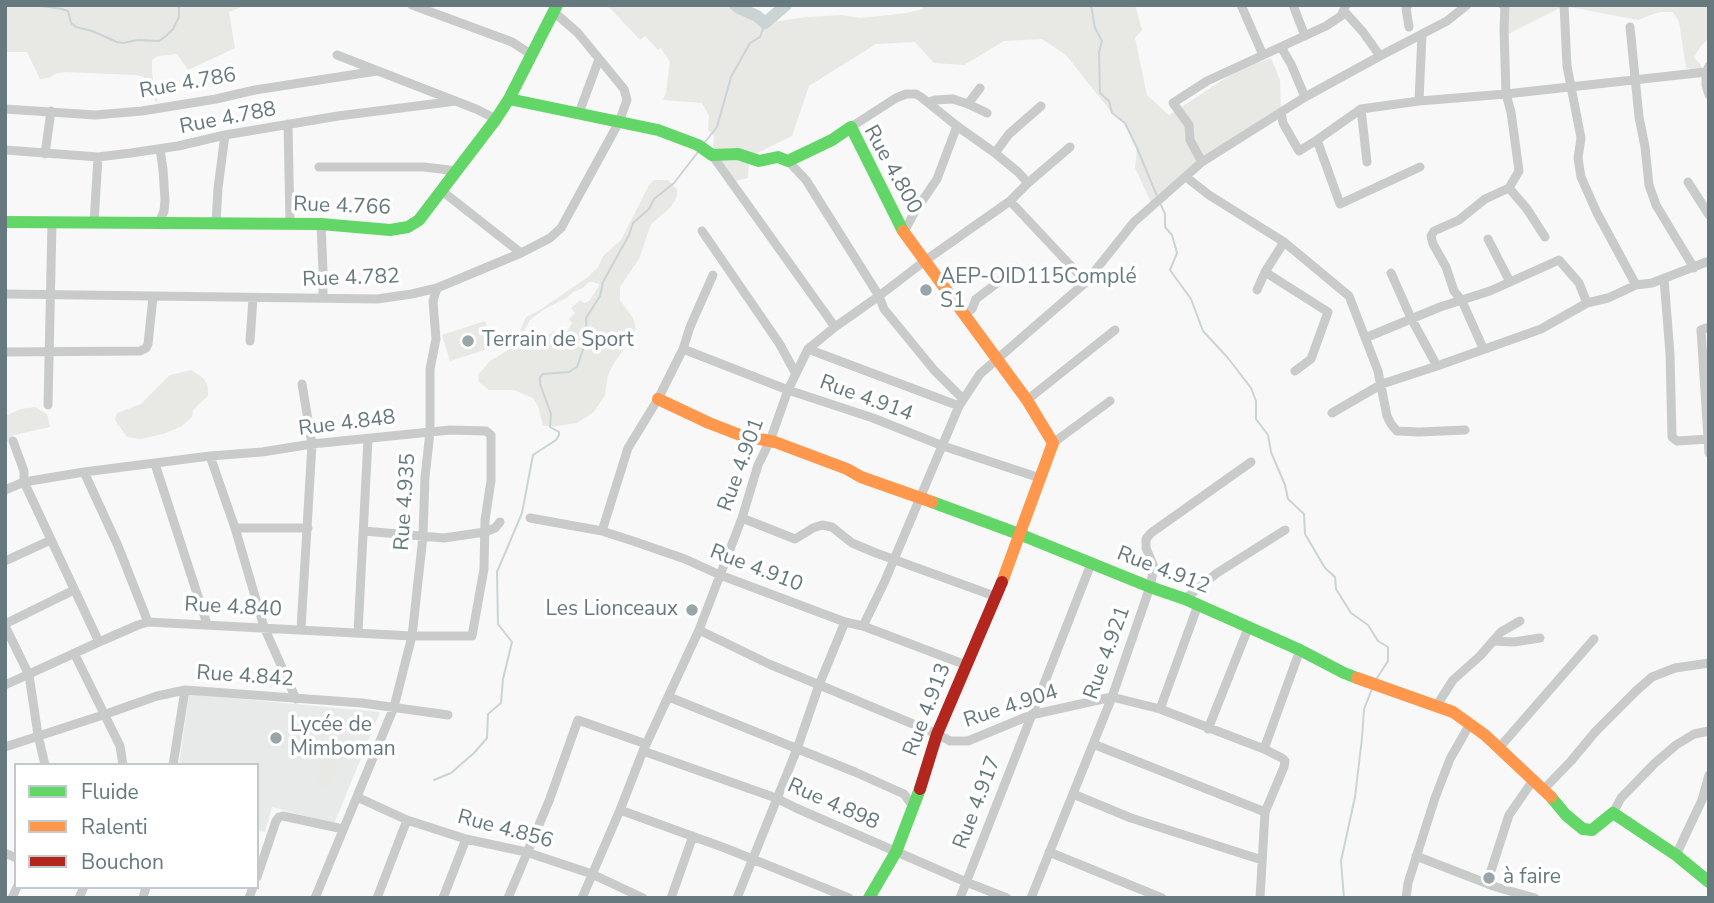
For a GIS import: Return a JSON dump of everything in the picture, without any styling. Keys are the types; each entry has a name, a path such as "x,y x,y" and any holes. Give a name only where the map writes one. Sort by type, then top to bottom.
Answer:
{"street":[{"path":"412,5 512,41 532,55"},
{"path":"1241,5 1263,55"},
{"path":"1293,5 1305,36"},
{"path":"1408,5 1406,8 1409,27"},
{"path":"863,626 961,402 980,374 1086,282 1134,222 1202,162 1305,97 1447,21 1467,5"},
{"path":"1564,5 1567,66 1581,139 1578,158 1581,177 1636,285"},
{"path":"1483,348 1433,244 1432,233 1459,220 1485,199 1508,188 1518,171 1511,112 1506,94 1504,6"},
{"path":"1202,162 1191,140 1188,125 1173,103 1207,81 1333,22 1345,8 1380,56"},
{"path":"556,9 627,94 628,100 619,121"},
{"name":"Rue 4.766","path":"5,222 321,224 390,230 408,227 419,220 496,120 556,9"},
{"path":"1630,27 1639,117 1651,193 1694,268"},
{"path":"1419,101 1422,34"},
{"path":"1281,47 1305,97"},
{"path":"337,55 476,109 496,120"},
{"path":"579,113 599,59"},
{"path":"1281,112 1283,123 1298,151 1361,109 1419,101 1571,87 1707,69 1706,85 1709,95"},
{"name":"Rue 4.786","path":"5,109 95,115 142,111 377,71"},
{"path":"968,104 980,88"},
{"path":"851,127 896,98 916,94 995,153 1028,183"},
{"name":"Rue 4.800","path":"509,99 657,130 705,150 737,154 759,161 778,157 788,161 832,140 851,127 904,232 1027,400 1053,443"},
{"path":"929,102 953,99 987,113"},
{"name":"Rue 4.788","path":"5,150 98,157 178,146 225,135 338,116 456,101"},
{"path":"995,153 1009,134 1041,106"},
{"path":"1361,109 1367,162"},
{"path":"45,154 51,111"},
{"name":"Rue 4.782","path":"5,294 377,299 438,288 522,253 550,238 561,228 619,121"},
{"path":"288,124 290,224"},
{"path":"904,232 937,179 957,126"},
{"path":"216,223 225,135"},
{"path":"1317,140 1339,204 1420,167"},
{"name":"Rue 4.901","path":"582,898 645,748 699,630 742,517 758,465 788,390 808,349 1010,201 1070,147"},
{"path":"159,223 165,200 160,149"},
{"path":"705,150 835,327"},
{"path":"94,223 98,157"},
{"path":"788,161 806,180 879,296 884,309 961,402"},
{"path":"319,167 424,167 458,171"},
{"path":"1186,177 1209,195 1284,242 1349,296 1382,384 1387,416 1397,431 1465,430"},
{"path":"1688,182 1709,215"},
{"path":"1508,188 1527,209 1545,237"},
{"path":"442,191 522,253"},
{"path":"1010,201 1086,282"},
{"path":"48,405 52,223"},
{"path":"321,224 323,298"},
{"path":"702,231 779,343 796,374"},
{"path":"1488,239 1510,282"},
{"path":"1257,290 1284,242"},
{"path":"1365,338 1510,282 1559,260 1579,283 1587,303"},
{"path":"1332,413 1382,384 1541,329 1587,303 1608,298 1636,285 1652,283 1709,261"},
{"path":"964,315 972,309 976,299 1017,268"},
{"path":"1265,272 1328,312 1311,359 1295,371"},
{"path":"1391,273 1437,366"},
{"path":"602,531 628,448 658,399 683,349 713,275"},
{"path":"1664,278 1670,354 1672,438 1677,441 1708,439"},
{"name":"Rue 4.935","path":"315,898 394,707 412,636 430,432 430,369 436,339 433,301 438,288"},
{"path":"5,352 140,351 148,344 153,297"},
{"path":"250,341 253,298"},
{"path":"1709,327 1701,330 1709,453"},
{"path":"1027,400 1115,330"},
{"name":"Rue 4.914","path":"683,349 788,390 1040,478"},
{"path":"808,349 961,402"},
{"path":"302,384 312,444 302,629"},
{"name":"Rue 4.912","path":"658,399 740,435 769,441 848,469 861,477 1019,534 1185,599 1249,626 1344,673 1453,712 1534,779 1566,815 1583,829 1592,830 1613,813 1621,798 1676,746 1694,734 1709,731"},
{"path":"1019,534 1053,443 1110,401"},
{"name":"Rue 4.848","path":"5,490 24,482 84,472 210,456 430,432 486,431 491,435 491,481 484,569 472,636"},
{"path":"358,632 368,439"},
{"path":"13,440 24,471 24,482 99,642"},
{"path":"210,456 264,627 296,699"},
{"name":"Rue 4.921","path":"1031,898 1112,697 1150,587 1154,567 1146,548 1146,539 1251,462"},
{"path":"155,464 207,624"},
{"path":"84,472 118,546 148,622"},
{"name":"Rue 4.910","path":"530,517 602,531 685,559 845,622 863,626 966,664"},
{"path":"742,517 795,539 822,525 832,527 852,543 997,597"},
{"path":"364,531 444,538 485,532 495,528 500,522"},
{"path":"234,528 308,528"},
{"path":"1185,599 1217,573 1285,530"},
{"name":"Rue 4.913","path":"869,898 896,852 914,807 937,734 997,597 1019,534"},
{"path":"5,561 51,540"},
{"name":"Rue 4.917","path":"960,898 1091,564"},
{"path":"45,763 29,675 5,625 74,590"},
{"path":"1160,709 1198,605"},
{"path":"1437,705 1453,680 1480,656 1501,632 1520,621"},
{"name":"Rue 4.840","path":"5,685 148,622 412,636 472,636"},
{"path":"737,898 845,622"},
{"path":"1208,729 1249,626"},
{"name":"Rue 4.904","path":"699,630 769,664 950,741 968,741 1031,715 1112,697 1160,709 1264,749"},
{"path":"1493,641 1514,642 1541,638"},
{"path":"1499,748 1594,639"},
{"path":"1260,898 1265,812 1285,761 1264,749 1300,650"},
{"path":"74,653 106,714 120,746 123,763"},
{"path":"1544,789 1596,731 1653,677 1675,668 1709,663"},
{"path":"173,763 185,690"},
{"name":"Rue 4.842","path":"5,747 157,696 185,690 362,703 448,715"},
{"path":"669,697 904,794 914,807"},
{"name":"Rue 4.898","path":"526,852 549,801 578,720 776,798 966,883 1007,898"},
{"path":"1406,898 1408,883 1435,798 1450,759 1469,724"},
{"path":"1093,744 1265,812"},
{"path":"1676,855 1702,800 1709,775"},
{"path":"1487,883 1509,815 1534,779"},
{"path":"1073,794 1131,818 1262,860"},
{"name":"Rue 4.856","path":"357,797 407,820 466,839 526,852 592,874 643,898"},
{"path":"620,810 754,859 849,898"},
{"path":"1613,813 1676,855 1709,882"},
{"path":"259,871 279,817 343,829"},
{"path":"377,898 407,820"},
{"path":"671,898 693,836"},
{"path":"443,898 466,839"},
{"path":"508,898 526,852"},
{"path":"1049,852 1162,898"},
{"path":"1416,856 1535,898"}],"shaded area":[{"path":"5,5 246,5 229,12 235,48 188,70 177,54 158,56 152,60 158,103 149,95 144,77 136,75 65,72 40,79 27,52 5,52"},
{"path":"601,5 735,5 765,23 807,17 842,15 861,18 907,13 923,9 922,5 1135,5 1142,30 1135,38 1147,95 1169,115 1238,70 1271,58 1280,80 1281,112 1180,182 1153,207 1135,168 1137,148 1125,123 1112,113 1066,55 1042,39 1004,41 964,65 934,63 915,42 876,44 809,86 792,136 749,157 748,178 735,181 713,148 714,136 708,130 709,116 702,103 663,100 670,62 661,48 658,50 645,36 640,40 610,8"},
{"path":"1503,5 1709,5 1709,38 1694,57 1706,72 1686,68 1679,22 1673,12 1659,12 1638,20 1564,6 1504,36"},
{"path":"654,180 668,180 677,189 677,196 671,207 651,224 639,259 620,287 620,300 633,318 636,329 614,363 608,375 605,395 594,412 577,423 550,427 543,425 533,398 514,390 489,390 479,382 478,375 490,361 513,347 526,317 588,277 598,267 603,256 621,240","holes":["593,282 599,286 589,301 584,303 580,300 571,308 575,313 569,319 572,323 567,332 561,337 555,331 530,342 523,333 530,320"]},
{"name":"Terrain de Sport","path":"485,321 494,347 450,361 442,335"},
{"path":"191,370 202,377 208,389 208,396 193,410 192,417 182,426 163,434 141,439 127,437 115,420 117,413 141,404 170,375"},
{"path":"35,407 47,414 50,427 14,435 5,445 5,416 21,409"},
{"name":"Lycée de Mimboman","path":"189,694 380,712 334,824 272,807 265,832 259,830 259,763 179,763"},
{"path":"326,751 341,756 329,788 314,783"}],"waterway":[{"path":"5,6 62,9 68,11 71,23 76,27 123,43 138,40 159,41 173,29 179,17 179,5"},
{"path":"735,5 765,23 786,5"},
{"path":"1091,5 1095,28 1102,41 1099,52 1100,93 1109,101 1112,113 1125,123 1157,196"},
{"path":"705,142 717,127 731,77 750,43 760,37 765,23"},
{"path":"434,780 451,773 474,753 487,738 488,714 501,703 503,679 512,642 498,624 497,572 522,513 533,455 556,440 559,435 559,432 550,427 551,414 540,377 543,374 569,372 577,367 587,338 586,318 600,296 603,282 633,223 649,209 654,199 674,183 698,152"},
{"path":"1161,205 1165,214 1165,227 1172,235 1177,253 1170,270 1191,299 1203,331 1251,388 1256,401 1256,419 1268,435 1271,452 1288,499 1304,514 1305,534 1325,568 1335,577 1336,589 1351,613 1368,625 1378,641 1388,647 1388,661 1377,678"},
{"path":"1344,898 1341,861 1355,797 1364,709 1372,689"}],"traffic: fast":[{"path":"5,222 321,224 390,230 408,227 419,220 496,119 557,5"},
{"path":"509,99 658,130 698,145 712,155 738,154 759,161 778,157 788,161 832,140 851,127 903,231"},
{"path":"932,502 1185,599 1357,678"},
{"path":"869,898 896,852 920,789"},
{"path":"1551,797 1566,815 1583,829 1592,830 1613,813 1676,855 1709,882"}],"traffic: slow":[{"path":"903,231 1027,400 1053,443 1002,582"},
{"path":"658,399 740,435 775,442 932,502"},
{"path":"1357,678 1453,712 1485,735 1551,797"}],"traffic: jam":[{"path":"920,789 937,734 1002,582"}],"place":[{"name":"AEP-OID115Complé S1","path":"926,290"},
{"name":"Terrain de Sport","path":"468,341"},
{"name":"Les Lionceaux","path":"692,610"},
{"name":"Lycée de Mimboman","path":"276,738"},
{"name":"à faire","path":"1489,878"}]}
